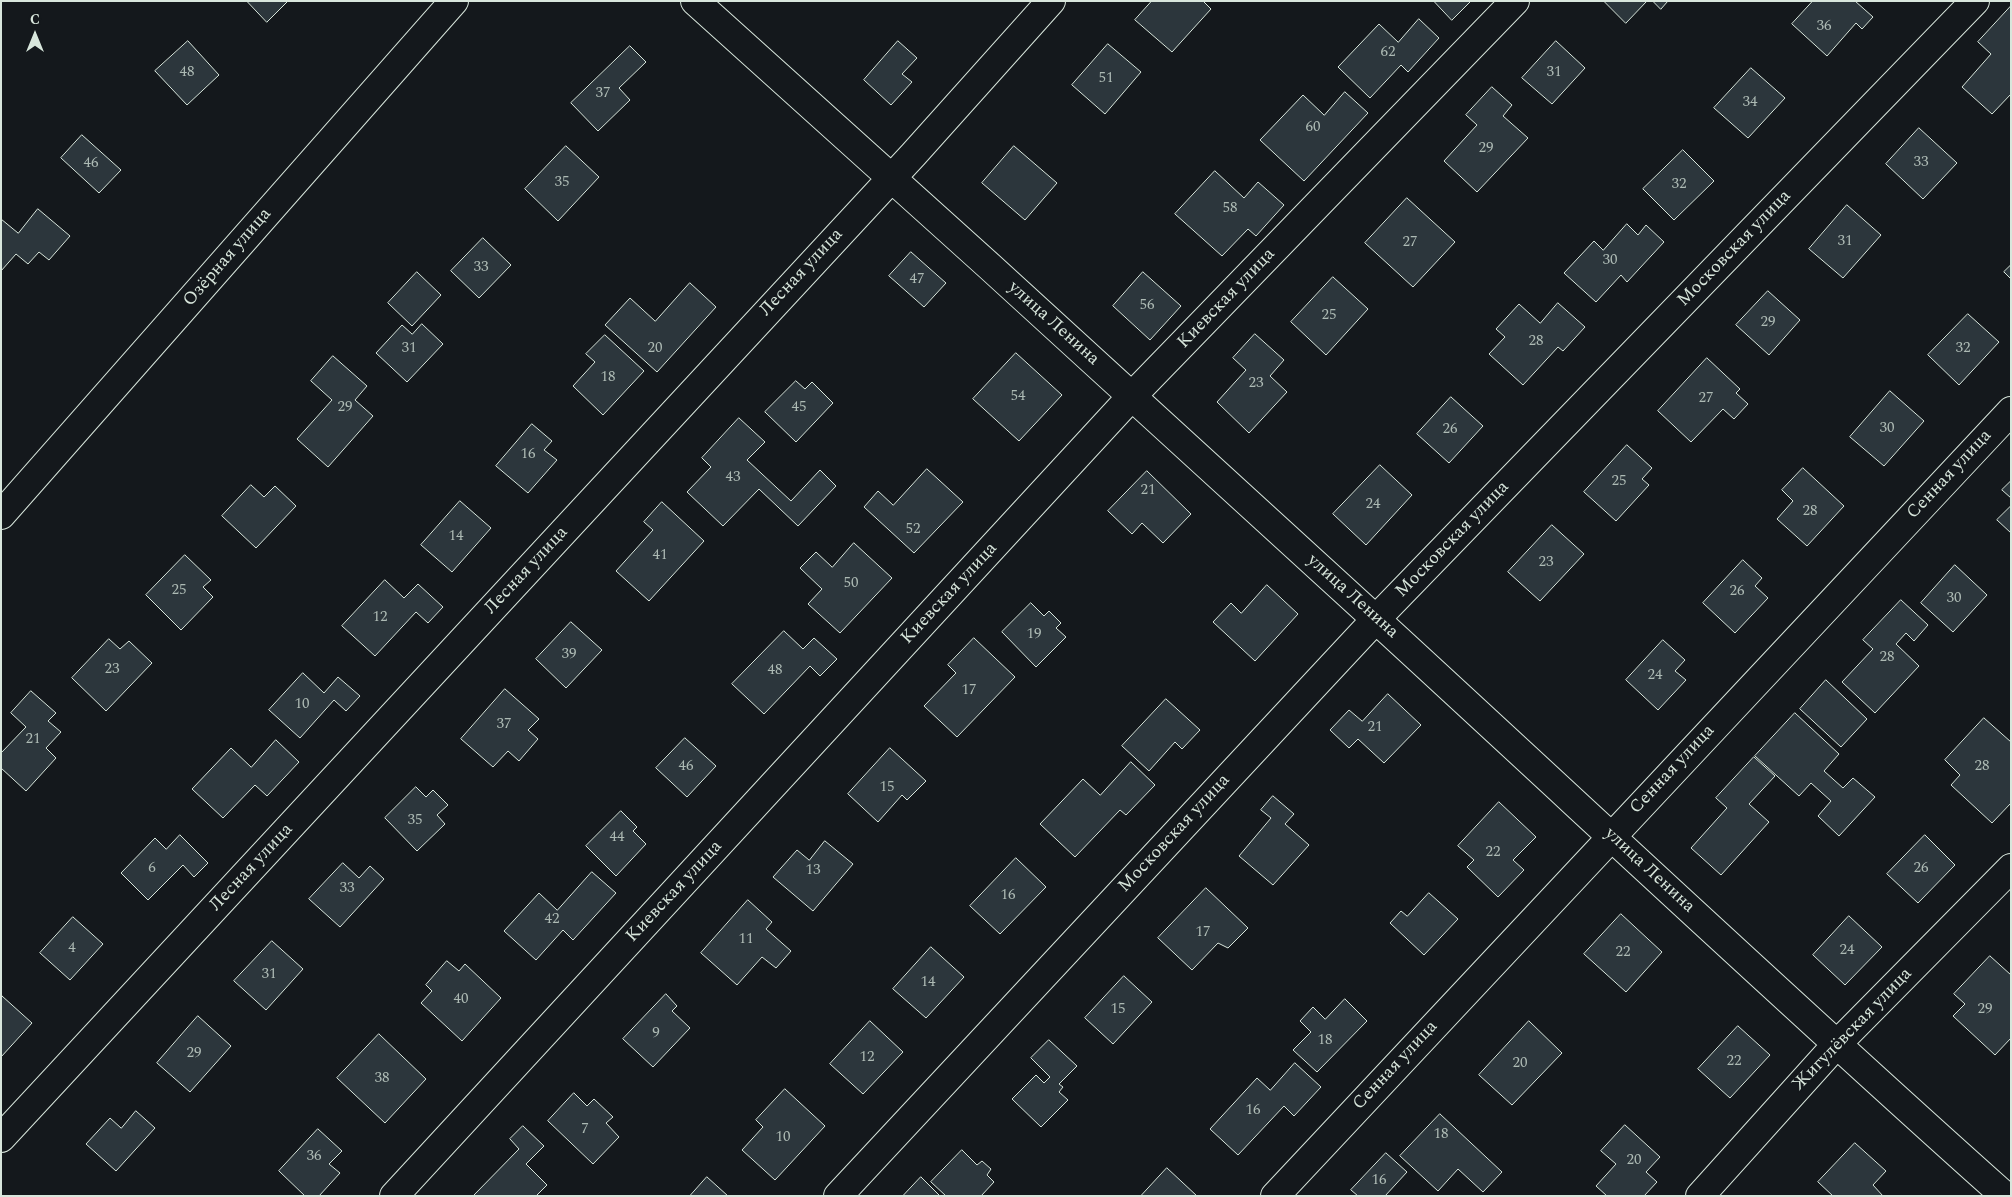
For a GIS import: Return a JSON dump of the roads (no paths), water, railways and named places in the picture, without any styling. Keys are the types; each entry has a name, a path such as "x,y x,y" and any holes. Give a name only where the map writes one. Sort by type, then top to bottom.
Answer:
{"street":[{"name":"Озёрная улица","path":"1,515 454,1"},
{"name":"улица Ленина","path":"695,1 892,177 1376,619 1836,1045 2005,1196"},
{"name":"Лесная улица","path":"1,1138 892,177 1051,1"},
{"name":"Киевская улица","path":"394,1196 1132,396 1515,1"},
{"name":"Московская улица","path":"838,1196 1376,619 1975,1"},
{"name":"Сенная улица","path":"1275,1196 2011,411"},
{"name":"Жигулёвская улица","path":"1700,1196 1836,1045 2011,868"}]}
